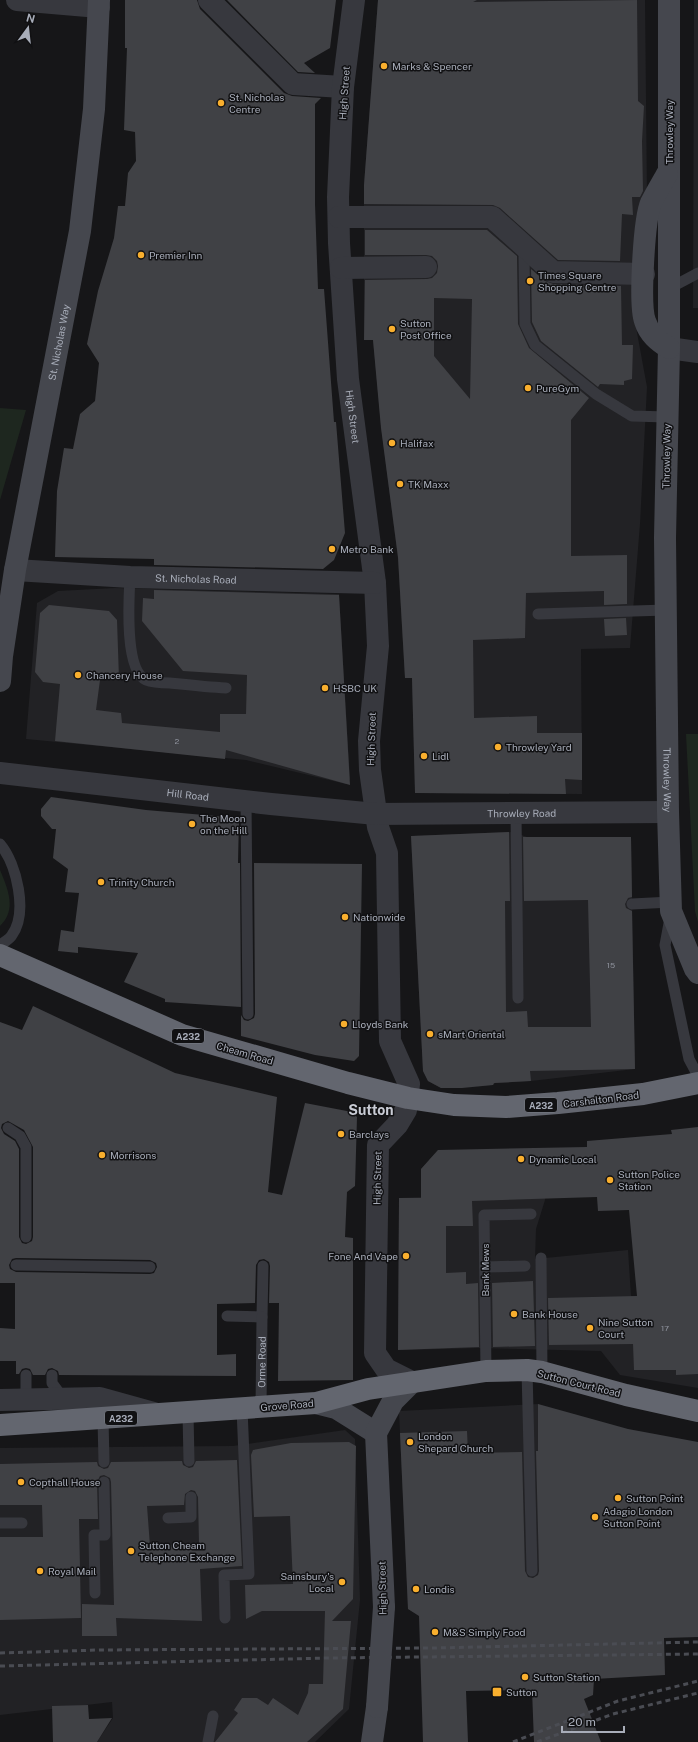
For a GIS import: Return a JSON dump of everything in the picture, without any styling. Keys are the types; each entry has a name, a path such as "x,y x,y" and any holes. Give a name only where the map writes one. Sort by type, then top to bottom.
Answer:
{"highway":[{"name":"Cheam Road","path":"0,955 182,1034 384,1093"},
{"name":"Carshalton Road","path":"384,1093 454,1105 506,1107 558,1104 643,1094 698,1083"},
{"name":"Sutton Court Road","path":"412,1382 486,1371 535,1371 626,1395 698,1411"},
{"name":"Grove Road","path":"5,1425 316,1403 368,1389 412,1382"}],"main road":[{"name":"Throwley Way","path":"670,0 669,348 667,417 666,610 668,812 671,907 694,969 698,972"},
{"name":"St. Nicholas Way","path":"0,681 5,601 16,570 80,230 94,109 99,3"},
{"path":"669,171 651,204 644,242 642,309 645,322 654,338 669,348"},
{"path":"316,1403 336,1408 376,1433 393,1401 412,1382"},
{"name":"High Street","path":"372,1742 377,1707 384,1607 376,1433"}],"street":[{"path":"17,0 99,3"},
{"path":"209,0 293,84 343,86"},
{"name":"High Street","path":"354,0 343,86 338,197 341,268 348,379 375,583 378,646 369,741 370,770 378,828 388,853 390,1042 409,1084 406,1110 397,1125 378,1145 375,1353 386,1369 412,1382"},
{"path":"339,217 492,217 553,272 644,274"},
{"path":"341,268 426,267"},
{"path":"669,348 698,352"},
{"name":"St. Nicholas Road","path":"16,570 130,576 320,580 375,583"},
{"name":"Hill Road","path":"0,773 271,804 376,814"},
{"name":"Throwley Road","path":"376,814 668,812"},
{"name":"Grove Road","path":"0,1400 100,1398 161,1415"},
{"name":"Grove Road","path":"5,1425 26,1399"}],"lane":[{"path":"524,255 525,324 535,345 596,394 632,416 667,417"},
{"path":"668,289 698,273"},
{"path":"130,576 128,620 130,645 136,669 139,674 146,680 157,682 226,688"},
{"path":"538,614 666,610"},
{"path":"246,801 248,1014"},
{"path":"516,813 518,998"},
{"path":"0,844 10,860 20,898 19,921 12,936 0,945"},
{"path":"632,904 671,907"},
{"name":"Throwley Way","path":"671,907 664,945 689,1059 698,1076"},
{"path":"8,1128 20,1136 26,1147 26,1237"},
{"name":"Bank Mews","path":"486,1371 484,1215 531,1214"},
{"path":"532,1571 535,1371 541,1258"},
{"path":"16,1265 150,1267"},
{"name":"Orme Road","path":"225,1618 224,1574 249,1574 251,1408 262,1317 262,1266"},
{"path":"485,1267 525,1266"},
{"path":"227,1316 262,1317"},
{"path":"26,1374 26,1399"},
{"path":"52,1375 52,1383 64,1398"},
{"path":"188,1413 189,1461"},
{"path":"103,1419 104,1462"},
{"path":"95,1593 94,1536 105,1535 104,1482"},
{"path":"168,1518 191,1517 191,1497"},
{"path":"0,1524 22,1523"},
{"path":"208,1742 213,1716"}],"shaded area":[{"path":"378,0 645,0 647,198 636,327 647,387 640,524 630,648 581,649 582,794 415,793 412,678 405,678 398,559 381,426 373,340 364,340 364,185"},
{"path":"694,0 698,0 698,308 693,308"},
{"path":"0,408 26,410 0,500"},
{"path":"115,588 339,594 350,779 346,784 246,760 26,739 37,603 58,591"},
{"path":"686,734 698,734 698,922 695,911"},
{"path":"513,832 527,837 631,837 635,1069 531,1081 495,1083 493,1085 441,1088 428,1081 423,1071 411,836"},
{"path":"0,870 8,892 10,906 5,920 0,926"},
{"path":"438,1150 542,1150 545,1200 536,1229 535,1259 628,1250 631,1296 698,1295 698,1388 620,1375 601,1351 478,1348 402,1350 398,1347 399,1198 421,1197 421,1169"},
{"path":"538,1404 539,1555 552,1613 415,1613 408,1609 399,1411"},
{"path":"345,1430 355,1439 360,1600 349,1709 315,1742 97,1742 113,1718 112,1702 0,1715 0,1448 233,1446"}],"building":[{"path":"125,0 197,0 200,9 284,93 292,96 321,98 315,104 315,204 318,289 324,289 334,422 336,422 345,533 334,560 323,569 154,565 154,559 55,557 57,491 64,448 73,449 80,414 95,401 99,363 87,344 98,291 114,238 118,206 125,206 128,173 136,161 135,132 124,130 127,48 125,48"},
{"path":"227,0 336,0 330,48 304,63 315,73 298,72"},
{"path":"378,0 477,0 473,2 637,0 638,101 644,106 642,141 643,191 640,197 632,197 633,215 622,214 620,261 558,260 500,208 493,205 364,204 364,185"},
{"path":"365,230 487,230 517,256 518,324 529,348 589,398 571,420 571,556 627,555 627,604 604,605 604,591 526,593 525,638 473,640 474,718 537,716 537,733 582,733 582,780 565,779 566,794 415,793 412,678 405,678 398,557 381,428 373,340 364,340 365,280 427,279 432,278 437,273 438,266 437,261 432,256 426,255 365,255","holes":["434,298 472,299 470,399 434,356"]},
{"path":"531,269 545,281 553,284 621,286 622,345 633,345 632,379 624,381 624,385 600,384 598,387 541,341 532,322"},
{"path":"154,590 339,595 350,785 226,750 225,759 55,741 60,684 43,682 35,672 40,613 49,605 109,611 117,620 119,679 100,680 96,710 121,713 122,723 220,732 220,714 246,714 247,675 183,671 142,621 143,598 154,599"},
{"path":"626,618 627,635 605,636 604,619"},
{"path":"51,797 146,810 239,818 238,863 240,863 241,1007 165,1002 165,999 124,982 138,953 78,947 78,953 58,951 61,930 74,932 79,893 65,892 68,869 53,858 56,829 52,829 41,816 41,809"},
{"path":"509,832 510,901 505,901 506,1012 527,1011 528,1027 591,1027 588,900 524,901 523,837 631,837 632,897 628,898 625,904 626,908 632,911 635,1069 530,1071 531,1081 494,1083 493,1085 462,1088 441,1088 428,1081 423,1071 411,836"},
{"path":"254,863 362,864 359,1056 354,1061 315,1055 241,1036 241,1015 244,1020 248,1021 254,1018 255,1014"},
{"name":"Morrisons","path":"33,1006 175,1073 277,1097 268,1192 282,1195 305,1103 352,1112 357,1117 355,1186 347,1192 345,1237 353,1238 353,1380 278,1381 279,1303 269,1303 270,1266 269,1262 264,1259 259,1260 256,1265 255,1303 217,1304 217,1355 236,1354 236,1376 59,1375 58,1371 52,1368 48,1369 45,1375 33,1375 30,1369 26,1368 22,1369 19,1374 16,1374 16,1361 0,1361 0,1328 15,1329 15,1283 0,1283 0,1022 22,1030","holes":["8,1121 24,1130 33,1147 33,1237 32,1241 26,1244 22,1243 19,1237 19,1149 15,1141 4,1134 1,1128 2,1124","12,1259 150,1260 156,1263 157,1267 154,1273 150,1274 16,1272 10,1269 9,1265"]},
{"path":"698,1127 698,1374 676,1375 676,1370 634,1370 633,1344 549,1345 548,1298 637,1296 629,1210 598,1211 597,1197 472,1201 473,1226 446,1226 446,1273 466,1272 466,1284 478,1283 479,1347 398,1350 399,1198 421,1198 421,1169 438,1150 587,1147 587,1141 672,1134 671,1130"},
{"name":"Bank House","path":"533,1281 535,1346 493,1347 492,1283"},
{"path":"538,1404 628,1429 698,1442 698,1637 664,1638 665,1675 594,1679 593,1695 584,1699 601,1742 534,1742 532,1690 466,1691 468,1742 423,1742 419,1616 408,1609 400,1433 467,1431 468,1453 522,1452 525,1571 528,1577 533,1578 538,1575 539,1571 536,1451 538,1451"},
{"path":"349,1442 356,1446 353,1599 332,1621 351,1621 343,1709 307,1742 215,1742 238,1713 234,1710 242,1698 257,1698 268,1705 273,1698 298,1715 308,1693 309,1684 323,1684 325,1611 262,1611 246,1619 245,1585 293,1584 290,1516 254,1517 251,1455 253,1450 291,1443"},
{"path":"237,1460 242,1566 200,1569 202,1621 116,1618 117,1636 82,1636 82,1604 114,1605 111,1482 110,1478 104,1475 100,1476 97,1482 98,1519 79,1519 81,1618 0,1620 0,1537 43,1537 42,1505 0,1505 0,1464 97,1462 98,1466 104,1469 108,1468 111,1462 182,1461 183,1465 189,1468 193,1467 196,1461","holes":["191,1490 195,1491 198,1497 199,1543 150,1546 147,1506 184,1505 185,1494"]},
{"path":"88,1705 89,1719 112,1718 97,1742 53,1742 52,1706"}],"railway":[{"path":"0,1653 99,1650 434,1648 698,1642"},
{"path":"0,1666 329,1658 698,1654"},
{"path":"513,1742 618,1701 698,1681"},
{"path":"537,1742 613,1714 698,1693"}],"place":[{"name":"Marks & Spencer","path":"384,66"},
{"name":"St. Nicholas Centre","path":"221,103"},
{"name":"Premier Inn","path":"141,255"},
{"name":"Times Square Shopping Centre","path":"530,281"},
{"name":"Sutton Post Office","path":"392,329"},
{"name":"PureGym","path":"528,388"},
{"name":"Halifax","path":"392,443"},
{"name":"TK Maxx","path":"400,484"},
{"name":"Metro Bank","path":"332,549"},
{"name":"Chancery House","path":"78,675"},
{"name":"HSBC UK","path":"325,688"},
{"name":"Throwley Yard","path":"498,747"},
{"name":"Lidl","path":"424,756"},
{"name":"The Moon on the Hill","path":"192,824"},
{"name":"Trinity Church","path":"101,882"},
{"name":"Nationwide","path":"345,917"},
{"name":"Lloyds Bank","path":"344,1024"},
{"name":"sMart Oriental","path":"430,1034"},
{"name":"Barclays","path":"341,1134"},
{"name":"Morrisons","path":"102,1155"},
{"name":"Dynamic Local","path":"521,1159"},
{"name":"Sutton Police Station","path":"610,1180"},
{"name":"Fone And Vape","path":"406,1256"},
{"name":"Bank House","path":"514,1314"},
{"name":"Nine Sutton Court","path":"590,1328"},
{"name":"London Shepard Church","path":"410,1442"},
{"name":"Copthall House","path":"21,1482"},
{"name":"Sutton Point","path":"618,1498"},
{"name":"Adagio London Sutton Point","path":"595,1517"},
{"name":"Sutton Cheam Telephone Exchange","path":"131,1551"},
{"name":"Royal Mail","path":"40,1571"},
{"name":"Sainsbury's Local","path":"342,1582"},
{"name":"Londis","path":"416,1589"},
{"name":"M&S Simply Food","path":"435,1632"},
{"name":"Sutton Station","path":"525,1677"},
{"name":"Sutton","path":"497,1692"}],"district":[{"name":"Sutton","path":"371,1110"}]}
